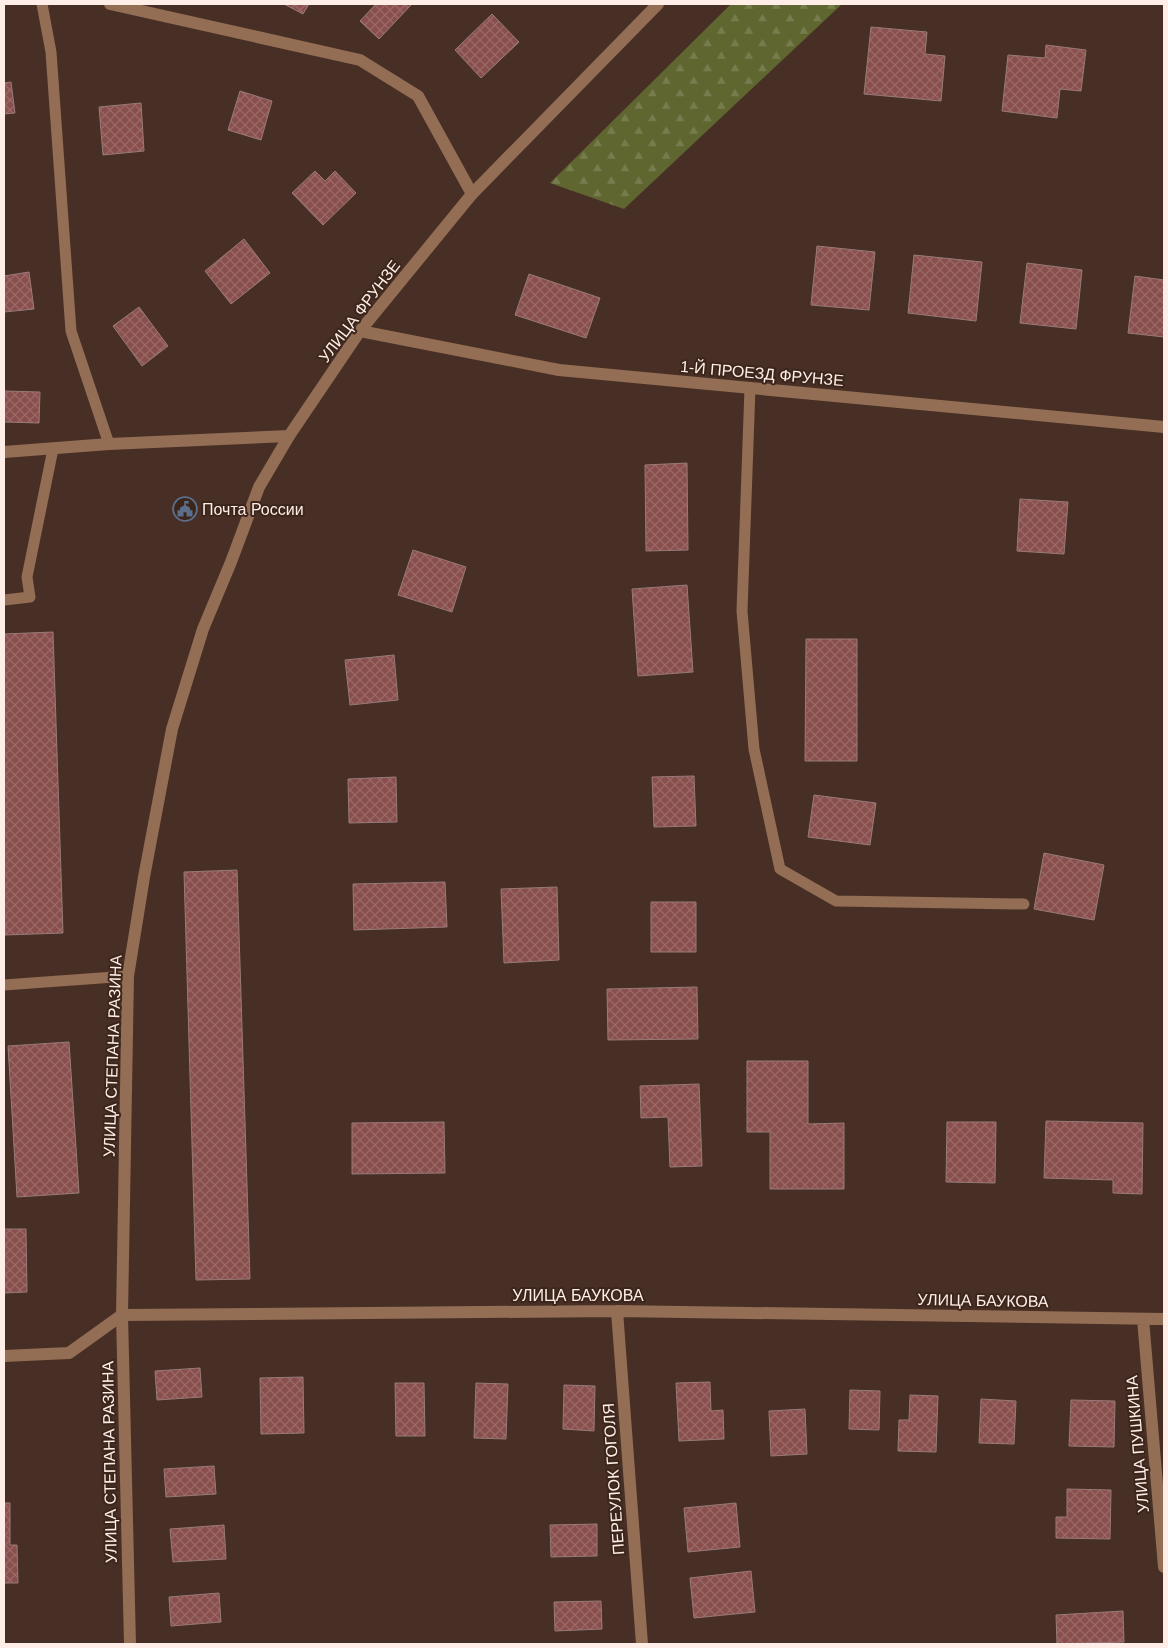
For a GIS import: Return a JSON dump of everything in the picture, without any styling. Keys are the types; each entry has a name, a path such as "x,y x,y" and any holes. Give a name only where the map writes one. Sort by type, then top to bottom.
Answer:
{"street":[{"path":"110,4 360,60 418,96 472,194"},
{"name":"УЛИЦА ФРУНЗЕ","path":"289,436 360,331 472,194 658,4"},
{"name":"1-Й ПРОЕЗД ФРУНЗЕ","path":"360,331 559,370 1164,426"},
{"path":"4,452 109,444 289,436"},
{"name":"УЛИЦА СТЕПАНА РАЗИНА","path":"130,1644 122,1314 128,976 144,877 172,729 203,629 259,487 289,436"},
{"name":"УЛИЦА БАУКОВА","path":"122,1314 617,1311 1164,1319"},
{"name":"ПЕРЕУЛОК ГОГОЛЯ","path":"617,1311 642,1644"},
{"path":"4,1356 70,1353 122,1314"},
{"name":"УЛИЦА ПУШКИНА","path":"1143,1319 1164,1567"}],"lane":[{"path":"42,4 51,52 71,331 109,444"},
{"path":"750,388 742,611 754,749 780,869 836,901 1024,904"},
{"path":"4,600 30,597 27,577 53,449"},
{"path":"4,986 128,976"}],"green space":[{"path":"731,4 842,4 624,209 550,183"}],"building":[{"path":"284,4 309,4 303,14"},
{"path":"376,4 412,4 379,39 360,21"},
{"path":"492,14 519,42 481,78 455,50"},
{"path":"871,27 927,32 925,54 945,56 941,101 864,94"},
{"path":"1046,45 1086,50 1081,91 1060,89 1057,118 1002,111 1008,55 1045,58"},
{"path":"11,82 15,113 4,114 4,83"},
{"path":"240,91 272,101 261,140 228,130"},
{"path":"141,103 144,151 103,155 99,107"},
{"path":"315,171 325,181 335,171 356,193 323,225 292,193"},
{"path":"244,239 270,273 231,304 205,271"},
{"path":"817,246 875,252 869,310 811,305"},
{"path":"914,255 982,262 976,321 908,313"},
{"path":"1027,263 1082,270 1076,329 1020,323"},
{"path":"29,272 34,309 4,312 4,276"},
{"path":"529,274 600,298 586,338 515,315"},
{"path":"1135,276 1164,280 1164,337 1128,333"},
{"path":"139,307 168,346 142,366 113,326"},
{"path":"4,391 40,392 39,423 4,422"},
{"path":"687,463 688,550 646,551 645,465"},
{"path":"1020,499 1068,502 1064,554 1017,551"},
{"path":"413,550 466,567 452,612 398,595"},
{"path":"687,585 693,672 638,676 632,589"},
{"path":"53,632 63,933 5,935 4,634"},
{"path":"806,639 857,639 857,761 805,761"},
{"path":"394,655 398,700 350,705 345,660"},
{"path":"694,776 696,826 654,827 652,777"},
{"path":"396,777 397,822 349,823 348,779"},
{"path":"814,795 876,803 870,845 808,837"},
{"path":"1044,853 1104,865 1094,920 1034,909"},
{"path":"237,870 250,1279 196,1280 184,872"},
{"path":"445,882 447,927 354,930 353,884"},
{"path":"557,887 559,960 504,963 501,889"},
{"path":"651,902 696,902 696,952 651,952"},
{"path":"697,987 698,1039 608,1040 607,989"},
{"path":"69,1042 79,1193 17,1197 8,1046"},
{"path":"747,1061 808,1061 808,1124 844,1123 844,1189 770,1189 770,1132 747,1132"},
{"path":"699,1084 702,1166 670,1167 668,1117 641,1118 640,1086"},
{"path":"1046,1121 1143,1123 1142,1194 1113,1193 1113,1180 1044,1178"},
{"path":"444,1122 445,1173 352,1174 352,1123"},
{"path":"947,1122 996,1122 995,1183 946,1182"},
{"path":"4,1229 26,1229 27,1292 4,1293"},
{"path":"200,1368 202,1397 157,1400 155,1371"},
{"path":"303,1377 304,1433 261,1434 260,1378"},
{"path":"710,1382 711,1411 723,1410 724,1439 679,1441 676,1383"},
{"path":"395,1383 424,1383 425,1436 396,1436"},
{"path":"476,1383 508,1384 506,1439 474,1438"},
{"path":"564,1385 595,1386 594,1431 563,1429"},
{"path":"850,1390 880,1391 879,1430 849,1429"},
{"path":"910,1395 938,1396 936,1452 898,1451 899,1420 909,1420"},
{"path":"981,1399 1016,1401 1014,1444 979,1443"},
{"path":"1071,1400 1115,1401 1114,1447 1069,1446"},
{"path":"805,1409 807,1454 771,1456 769,1411"},
{"path":"214,1466 216,1494 166,1497 164,1469"},
{"path":"1067,1489 1111,1490 1110,1539 1056,1538 1056,1517 1067,1517"},
{"path":"4,1503 10,1503 10,1545 17,1545 18,1583 4,1583"},
{"path":"736,1503 740,1547 688,1552 684,1508"},
{"path":"597,1524 597,1556 551,1557 550,1525"},
{"path":"224,1525 226,1559 173,1562 170,1529"},
{"path":"751,1571 755,1612 694,1618 690,1578"},
{"path":"219,1593 221,1622 171,1626 169,1597"},
{"path":"601,1601 602,1629 555,1631 554,1602"},
{"path":"1123,1611 1124,1642 1057,1644 1056,1615"}],"place":[{"name":"Почта России","path":"185,509"}]}
